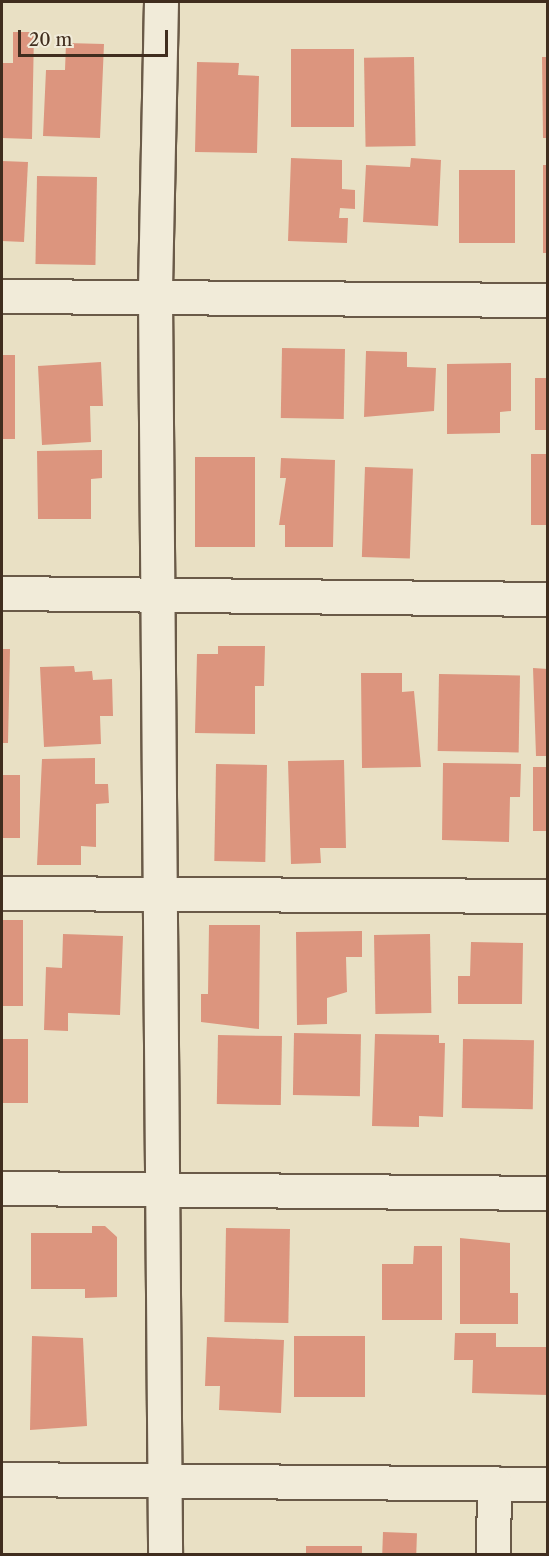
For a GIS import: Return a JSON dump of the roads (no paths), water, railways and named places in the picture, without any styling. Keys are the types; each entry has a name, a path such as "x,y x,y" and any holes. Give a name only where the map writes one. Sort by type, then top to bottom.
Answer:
{"street":[{"path":"161,2 155,297 160,595 158,894 165,1554"},
{"path":"2,296 548,300"},
{"path":"2,593 548,599"},
{"path":"2,893 548,896"},
{"path":"2,1188 548,1193"},
{"path":"2,1479 548,1484"},
{"path":"493,1554 494,1483"}]}
